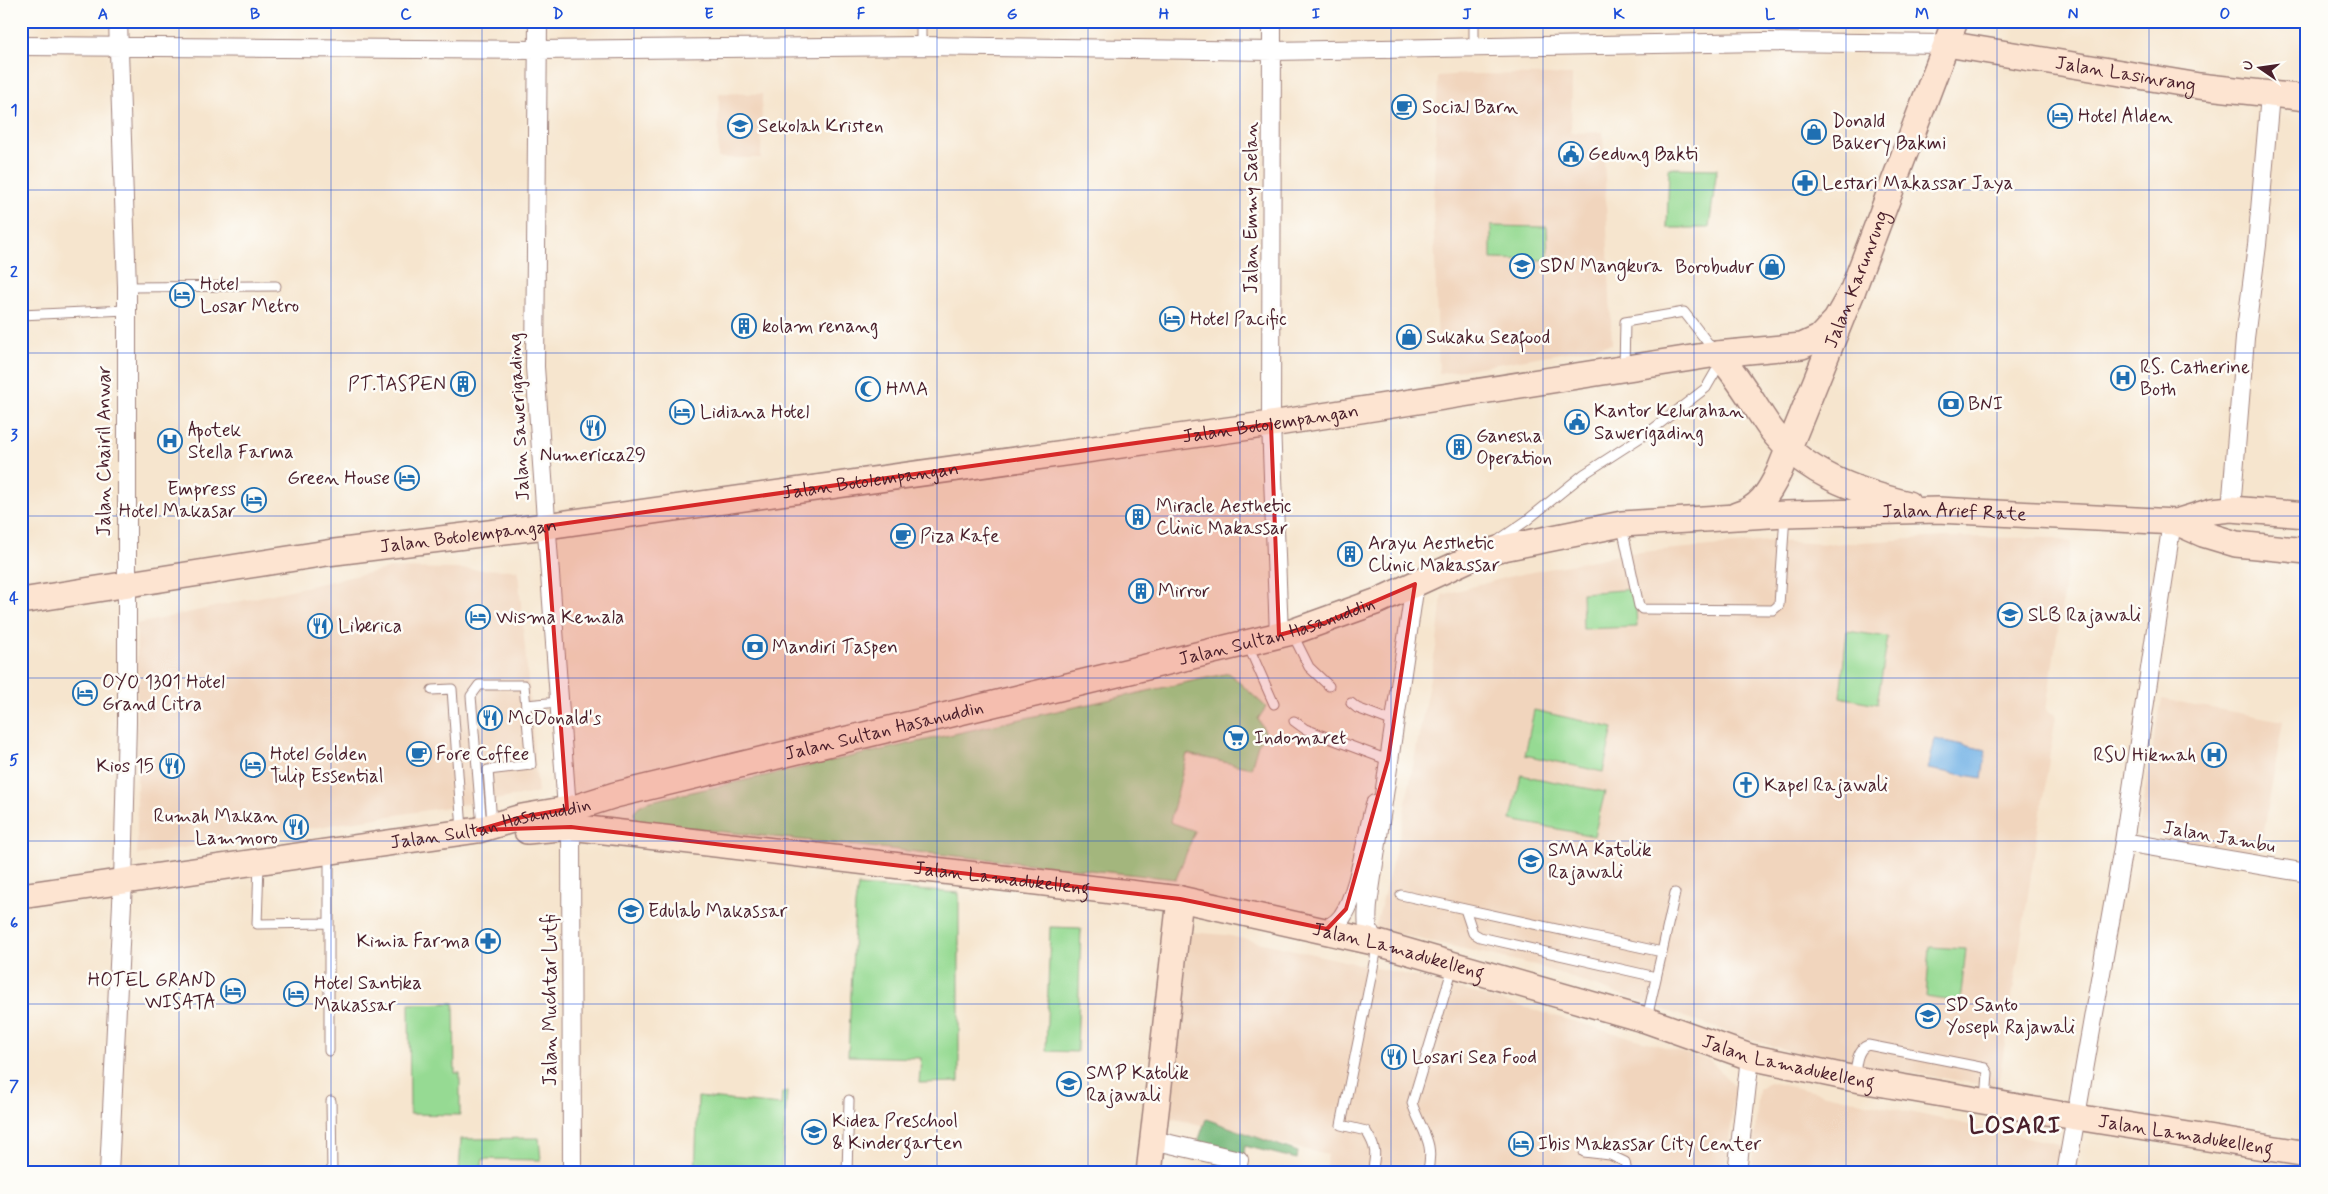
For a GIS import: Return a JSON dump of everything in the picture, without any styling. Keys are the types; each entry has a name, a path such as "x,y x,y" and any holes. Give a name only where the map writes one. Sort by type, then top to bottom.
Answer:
{"street":[{"name":"Jalan Chairil Anwar","path":"109,1173 123,882 127,722 125,586 127,287 118,21"},
{"name":"Jalan Sawerigading","path":"538,21 535,367 569,818"},
{"name":"Jalan Emmy Saelan","path":"1272,21 1272,424 1286,634"},
{"name":"Jalan Karunrung","path":"1733,517 1750,512 1770,491 1852,292 1955,21"},
{"path":"21,46 538,50 921,46 1273,51 1764,42 1947,44"},
{"name":"Jalan Lasinrang","path":"1947,44 2199,86 2307,98"},
{"path":"2231,509 2245,338 2257,245 2270,94"},
{"name":"Jalan Botolempangan","path":"21,601 327,553 546,526 1272,424 1624,368 1802,346 1819,338 1836,320 1852,292"},
{"path":"1720,357 1771,429 1788,449 1816,470 1846,485 1888,498 1938,510"},
{"name":"Jalan Arief Rate","path":"1733,517 1938,510 2174,522 2212,511 2231,509 2307,514"},
{"name":"Jalan Sultan Hasanuddin","path":"21,896 479,830 522,817 569,818 624,793 1286,634 1351,612 1471,558 1498,549 1622,524 1733,517"},
{"path":"2066,1173 2124,842 2174,522"},
{"name":"Jalan Arief Rate","path":"2174,522 2203,534 2236,544 2307,551"},
{"path":"1378,943 1370,936 1367,925 1388,760 1416,584"},
{"path":"1319,930 1332,927 1346,909 1388,760"},
{"name":"Jalan Lamadukelleng","path":"569,818 1180,899 1378,943 1454,964 1646,1020 1750,1057 1854,1079 2307,1154"},
{"name":"Jalan Muchtar Lutfi","path":"569,818 572,1173"},
{"name":"Jalan Jambu","path":"2124,842 2307,873"},
{"path":"1148,1173 1180,899"},
{"path":"1737,1173 1750,1057"},
{"path":"1153,1140 1239,1160 1236,1173"}],"lane":[{"path":"921,21 921,46"},
{"path":"1474,21 1474,47"},
{"path":"127,287 276,286"},
{"path":"21,315 126,310"},
{"path":"1471,558 1526,521 1584,474 1649,432 1706,388 1720,357 1684,312 1657,315 1624,322 1624,368"},
{"path":"1622,524 1639,606 1642,609 1773,610 1779,605 1785,514"},
{"path":"1286,634 1309,667 1329,686"},
{"path":"1247,643 1274,704"},
{"path":"479,685 524,685 531,765 488,770 479,830 471,696 479,685"},
{"path":"432,690 452,689 479,830"},
{"path":"526,705 559,702"},
{"path":"1350,702 1357,708 1394,722"},
{"path":"1294,721 1305,729 1388,760"},
{"path":"328,851 329,1051"},
{"path":"259,861 257,924 328,923"},
{"path":"1646,1020 1675,892"},
{"path":"1401,895 1662,952"},
{"path":"1466,909 1473,933 1480,937 1656,977"},
{"path":"1372,1173 1376,1154 1375,1144 1366,1131 1341,1125 1378,943"},
{"path":"1427,1173 1432,1151 1430,1140 1418,1121 1412,1103 1454,964"},
{"path":"1854,1079 1858,1055 1863,1046 1868,1045 1985,1068 1988,1073 1986,1101"},
{"path":"847,1173 849,1100"},
{"path":"330,1101 332,1173"},
{"path":"1584,1152 1610,1155 1625,1162 1627,1173"}],"highlighted area":[{"path":"1271,424 1279,635 1324,623 1415,584 1388,760 1346,909 1327,929 1180,899 571,827 478,830 522,817 567,809 546,526"}],"shaded area":[{"name":"SDN Mangkura","path":"1469,74 1572,75 1571,133 1603,132 1612,344 1439,374 1433,205 1438,76"},
{"name":"Sekolah Kristen","path":"719,93 762,94 761,158 718,158"},
{"path":"1944,537 2050,538 2071,542 2046,710 2056,715 1998,1087 1806,1056 1745,1038 1535,965 1375,929 1400,833 1437,642 1442,595 1512,576 1629,553 1769,541 1830,544"},
{"path":"391,568 518,570 538,793 137,855 137,624"},
{"name":"RSU Hikmah","path":"2162,699 2283,721 2260,854 2137,833"},
{"path":"1189,932 1226,935 1417,977 1710,1060 1735,1087 1726,1173 1324,1173 1328,1155 1163,1116"},
{"path":"1769,1082 2063,1145 2058,1173 1751,1173 1759,1090"}],"green space":[{"path":"1669,168 1717,169 1709,228 1667,228"},
{"path":"1491,226 1547,227 1548,260 1491,259"},
{"path":"1635,589 1637,627 1583,629 1582,593"},
{"path":"1847,631 1888,637 1877,704 1840,697"},
{"path":"1229,673 1266,707 1258,719 1267,735 1258,744 1251,768 1187,754 1170,822 1195,831 1176,879 649,824 637,821 634,813 639,806 647,802"},
{"path":"1534,710 1613,728 1603,772 1525,755"},
{"path":"1521,775 1605,792 1594,836 1511,820"},
{"path":"858,886 959,893 959,1082 919,1083 921,1058 848,1056 855,905"},
{"path":"1050,927 1081,928 1077,1052 1046,1051"},
{"path":"1930,947 1966,949 1960,1002 1926,997"},
{"path":"454,1003 455,1073 460,1073 460,1115 410,1114 409,1004"},
{"path":"782,1092 787,1092 781,1173 695,1173 698,1097 781,1105"},
{"path":"1206,1119 1298,1152 1297,1159 1245,1146 1241,1173 1215,1173 1217,1158 1198,1142"},
{"path":"539,1138 541,1160 483,1159 481,1173 459,1173 461,1139"}],"water":[{"path":"1935,739 1986,750 1982,778 1928,769"}],"place":[{"name":"Social Barn","path":"1404,107"},
{"name":"Hotel Alden","path":"2060,116"},
{"name":"Sekolah Kristen","path":"740,126"},
{"name":"Donald Bakery Bakmi","path":"1814,132"},
{"name":"Gedung Bakti","path":"1571,154"},
{"name":"Lestari Makassar Jaya","path":"1805,183"},
{"name":"SDN Mangkura","path":"1522,266"},
{"name":"Borobudur","path":"1772,267"},
{"name":"Hotel Losar Metro","path":"182,295"},
{"name":"Hotel Pacific","path":"1172,319"},
{"name":"kolam renang","path":"744,326"},
{"name":"Sukaku Seafood","path":"1409,337"},
{"name":"RS. Catherine Both","path":"2123,378"},
{"name":"PT.TASPEN","path":"463,384"},
{"name":"HMA","path":"868,389"},
{"name":"BNI","path":"1951,404"},
{"name":"Lidiana Hotel","path":"682,412"},
{"name":"Kantor Kelurahan Sawerigading","path":"1577,422"},
{"name":"Numericca29","path":"593,428"},
{"name":"Apotek Stella Farma","path":"170,441"},
{"name":"Ganesha Operation","path":"1459,447"},
{"name":"Green House","path":"407,478"},
{"name":"Empress Hotel Makasar","path":"254,500"},
{"name":"Miracle Aesthetic Clinic Makassar","path":"1138,517"},
{"name":"Piza Kafe","path":"903,536"},
{"name":"Arayu Aesthetic Clinic Makassar","path":"1350,554"},
{"name":"Mirror","path":"1141,591"},
{"name":"SLB Rajawali","path":"2010,615"},
{"name":"Wisma Kemala","path":"478,617"},
{"name":"Liberica","path":"320,626"},
{"name":"Mandiri Taspen","path":"755,647"},
{"name":"OYO 1301 Hotel Grand Citra","path":"85,693"},
{"name":"McDonald's","path":"490,718"},
{"name":"Indomaret","path":"1236,738"},
{"name":"Fore Coffee","path":"419,754"},
{"name":"RSU Hikmah","path":"2214,755"},
{"name":"Hotel Golden Tulip Essential","path":"253,765"},
{"name":"Kios 15","path":"172,766"},
{"name":"Kapel Rajawali","path":"1746,785"},
{"name":"Rumah Makan Lammoro","path":"296,827"},
{"name":"SMA Katolik Rajawali","path":"1531,861"},
{"name":"Edulab Makassar","path":"631,911"},
{"name":"Kimia Farma","path":"488,941"},
{"name":"HOTEL GRAND WISATA","path":"233,991"},
{"name":"Hotel Santika Makassar","path":"296,994"},
{"name":"SD Santo Yoseph Rajawali","path":"1928,1016"},
{"name":"Losari Sea Food","path":"1394,1057"},
{"name":"SMP Katolik Rajawali","path":"1069,1084"},
{"name":"Kidea Preschool & Kindergarten","path":"814,1132"},
{"name":"Ibis Makassar City Center","path":"1521,1144"}],"district":[{"name":"LOSARI","path":"2015,1126"}]}
